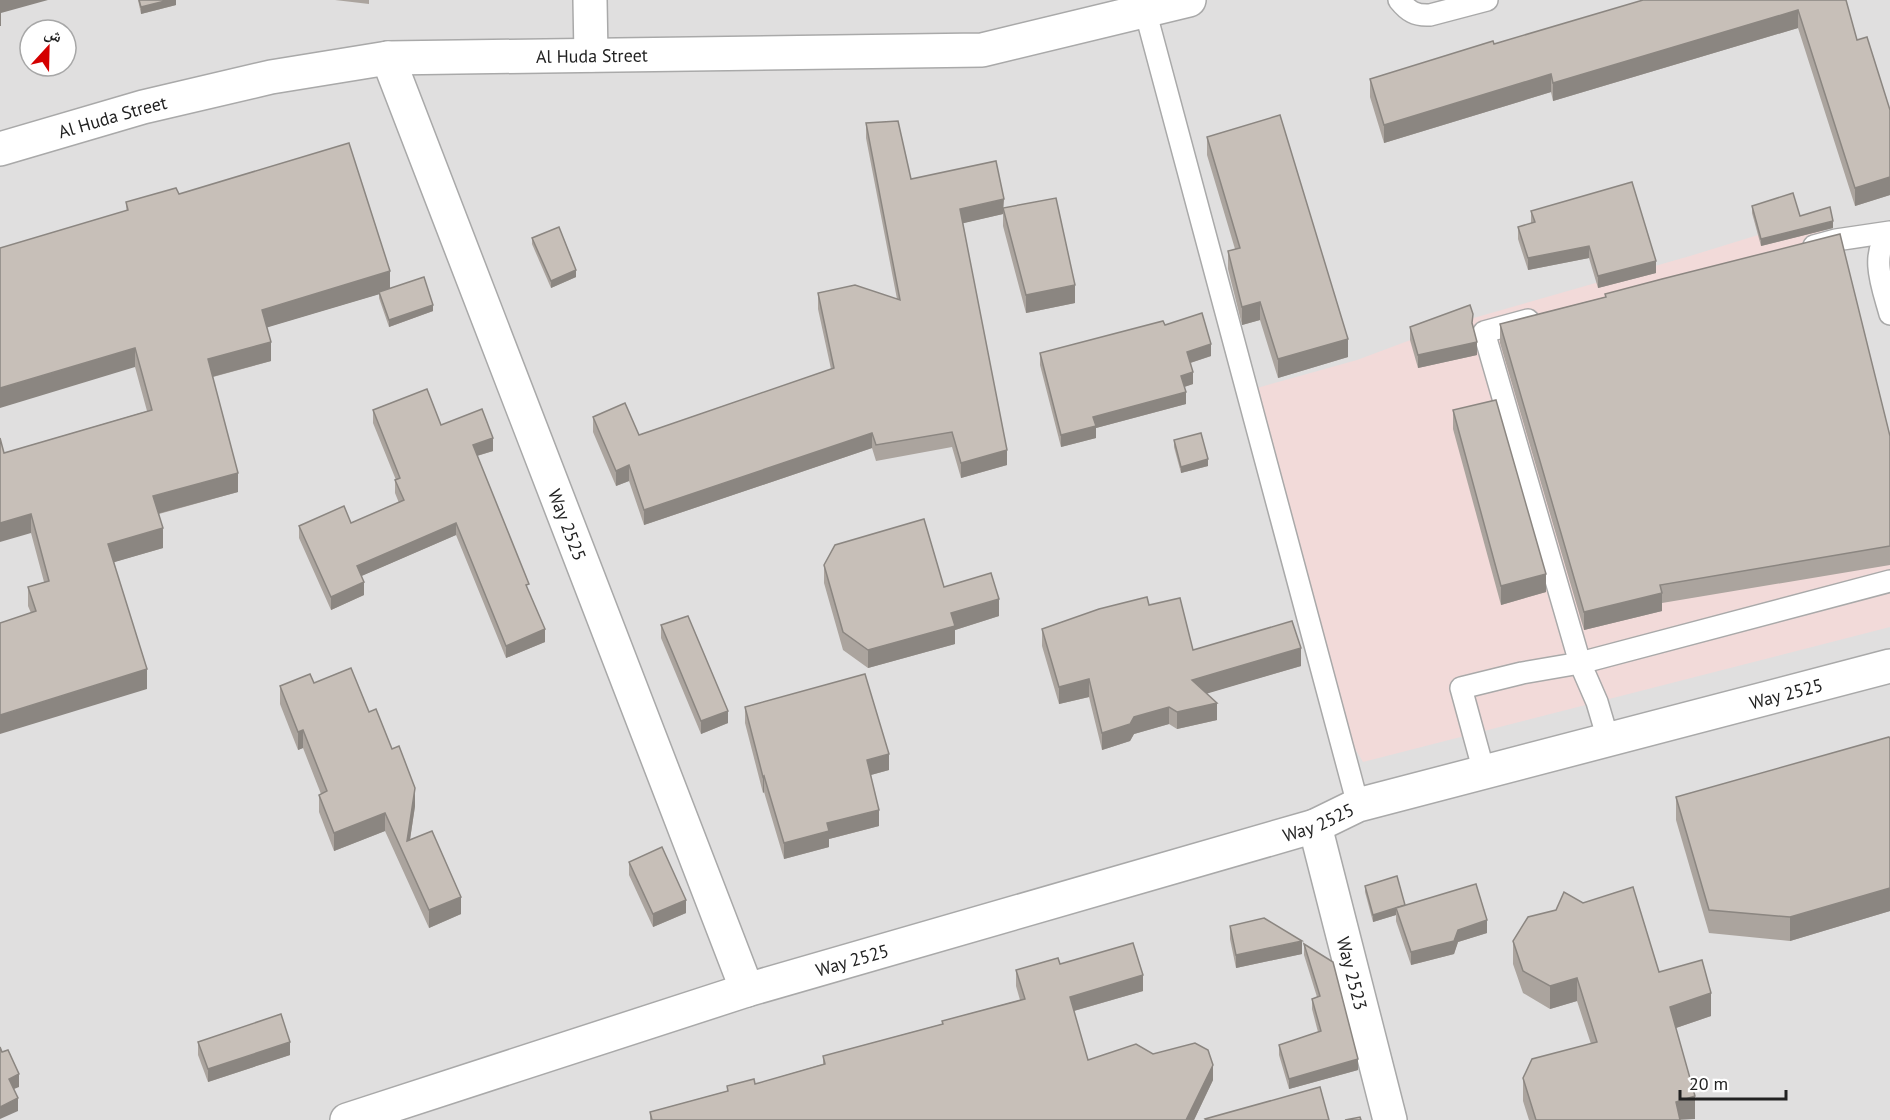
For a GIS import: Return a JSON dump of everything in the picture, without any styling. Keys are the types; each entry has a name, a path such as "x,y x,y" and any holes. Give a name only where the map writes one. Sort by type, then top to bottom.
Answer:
{"street":[{"path":"590,0 591,55"},
{"name":"Al Huda Street","path":"0,149 143,107 271,77 388,58 982,50 1144,5 1189,0"},
{"name":"Way 2525","path":"388,58 747,990"},
{"name":"Way 2525","path":"347,1120 747,990 1315,826 1358,805 1890,666"},
{"name":"Way 2523","path":"1315,826 1390,1120"}],"lane":[{"path":"1399,0 1412,13 1421,15 1430,15 1487,0"},
{"path":"1144,5 1358,805"},
{"path":"1792,251 1836,240 1890,233"},
{"path":"1890,233 1879,253 1880,275 1890,314"},
{"path":"1550,314 1484,332 1580,663 1597,702 1608,739"},
{"path":"1484,772 1461,688 1522,673 1580,663 1890,581"}],"shaded area":[{"path":"0,0 1890,0 1890,1120 0,1120"},
{"path":"1820,216 1824,236 1890,454 1890,627 1363,762 1351,742 1257,388 1357,360 1456,323"}],"building":[{"path":"139,0 169,0 141,7"},
{"path":"1643,0 1846,0 1857,40 1867,37 1890,110 1890,177 1855,188 1798,10 1553,83 1551,74 1384,125 1370,79 1493,41 1494,44"},
{"path":"1280,115 1348,339 1278,359 1260,302 1242,307 1228,251 1240,248 1207,137"},
{"path":"898,121 911,179 996,161 1004,199 960,209 1007,450 961,463 952,432 876,445 872,433 644,510 629,465 616,471 593,417 625,403 639,435 834,368 818,293 855,285 900,300 866,123"},
{"path":"349,143 390,271 262,310 271,342 208,359 238,473 153,496 163,528 108,544 147,669 0,715 0,623 36,611 28,587 49,581 31,514 0,523 0,438 4,453 152,410 135,348 0,388 0,248 128,210 126,202 176,188 179,194"},
{"path":"1632,182 1656,261 1598,276 1589,246 1528,258 1518,227 1535,222 1531,211"},
{"path":"1793,193 1800,216 1830,207 1833,221 1761,239 1752,206"},
{"path":"1056,198 1075,285 1026,295 1003,208"},
{"path":"559,227 576,270 551,281 532,238"},
{"path":"1840,234 1890,436 1890,546 1660,585 1662,593 1584,612 1500,324 1606,297 1605,294"},
{"path":"424,277 433,305 389,320 379,292"},
{"path":"1470,305 1477,342 1418,355 1410,327"},
{"path":"1202,313 1211,344 1187,352 1193,372 1181,376 1186,392 1093,417 1096,426 1061,435 1040,353 1163,321 1165,325"},
{"path":"427,389 441,425 482,409 493,438 473,445 545,629 506,646 456,523 357,566 364,582 331,597 299,526 344,506 351,523 404,500 395,480 400,478 373,410"},
{"path":"1496,400 1546,574 1501,586 1453,410"},
{"path":"1201,433 1208,459 1181,467 1174,440"},
{"path":"924,519 944,587 991,573 999,599 951,613 955,626 868,650 843,632 824,565 835,545"},
{"path":"1147,597 1149,605 1180,598 1193,650 1292,621 1301,648 1192,680 1217,703 1177,712 1169,707 1134,717 1130,724 1102,733 1089,679 1059,687 1042,629 1099,609"},
{"path":"688,616 728,711 701,721 661,625"},
{"path":"351,668 369,712 376,709 392,749 399,746 415,788 407,841 432,831 461,897 429,910 385,813 334,833 319,795 327,791 303,730 298,732 280,686 310,674 314,683"},
{"path":"865,674 889,754 867,760 879,810 827,823 829,831 784,843 763,777 745,707"},
{"path":"1889,737 1890,888 1790,917 1709,910 1676,797"},
{"path":"662,847 686,900 653,914 629,862"},
{"path":"1397,876 1405,905 1373,915 1365,886"},
{"path":"1476,884 1487,920 1458,930 1454,941 1411,952 1396,908"},
{"path":"1633,887 1659,972 1702,960 1711,993 1670,1007 1695,1096 1676,1102 1680,1120 1536,1120 1523,1078 1532,1059 1597,1042 1577,978 1550,986 1523,971 1513,941 1528,917 1556,910 1564,892 1583,903"},
{"path":"1264,918 1302,941 1236,955 1230,926"},
{"path":"1133,943 1143,975 1070,997 1088,1060 1136,1044 1153,1054 1195,1043 1208,1050 1213,1065 1186,1120 652,1120 650,1112 728,1091 727,1086 754,1079 755,1084 825,1064 823,1056 1025,999 1016,970 1058,958 1060,964"},
{"path":"1304,944 1333,962 1358,1059 1289,1079 1279,1045 1321,1031 1312,999 1320,996"},
{"path":"281,1014 290,1042 208,1069 198,1042"},
{"path":"0,1047 2,1052 8,1050 19,1074 9,1079 18,1098 0,1107"},
{"path":"1320,1087 1329,1120 1205,1119"},
{"path":"1360,1117 1361,1120 1345,1120"}]}
